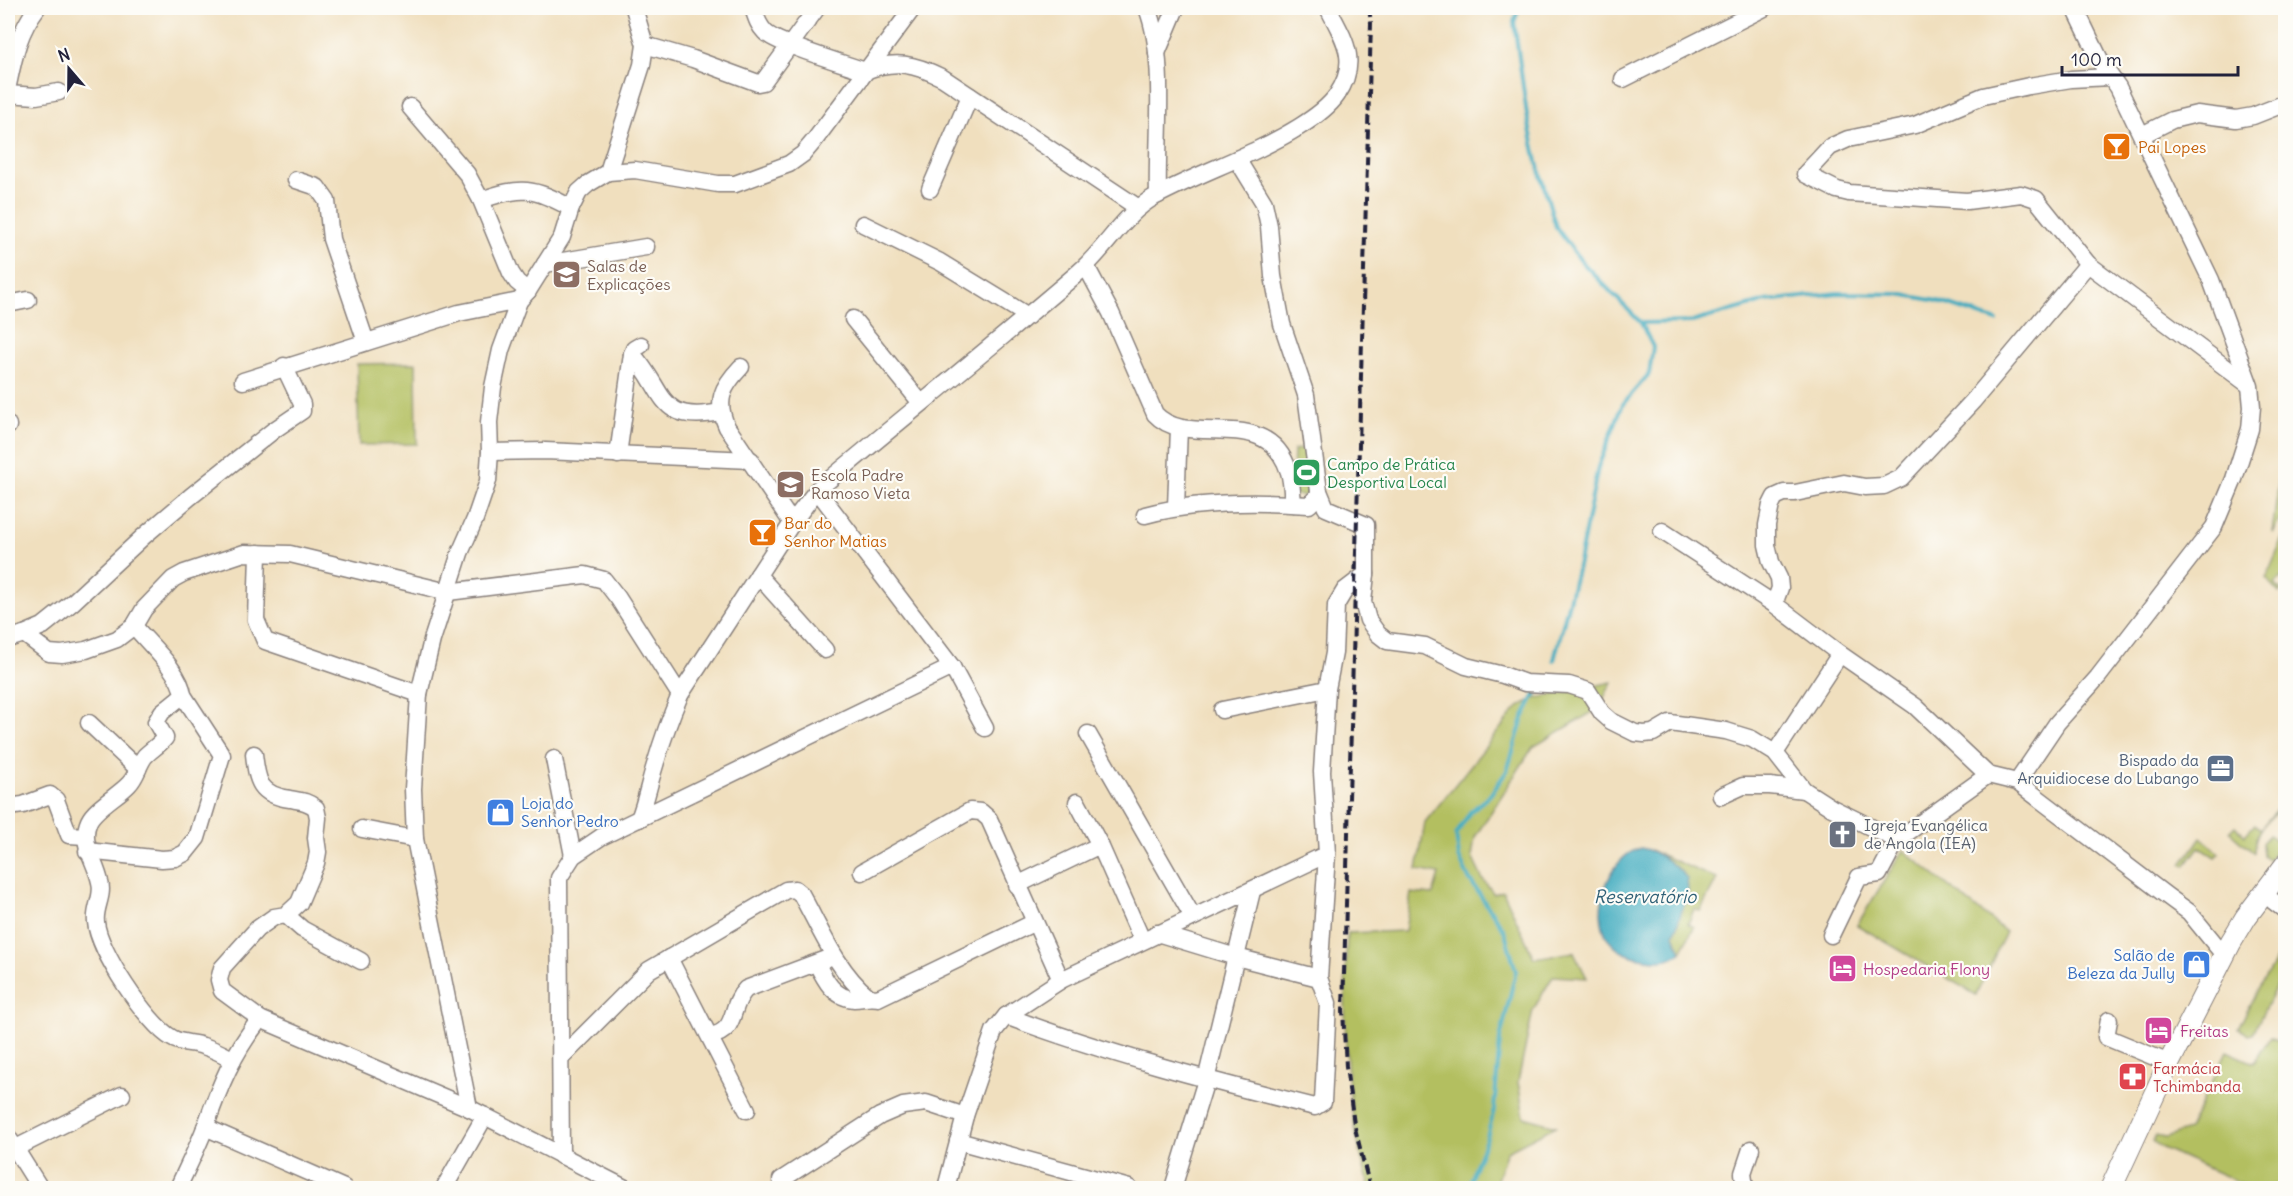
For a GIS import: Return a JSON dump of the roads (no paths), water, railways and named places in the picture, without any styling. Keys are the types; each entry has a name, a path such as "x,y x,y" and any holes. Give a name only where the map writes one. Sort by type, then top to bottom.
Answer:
{"main road":[{"path":"2111,1188 2169,1063 2224,955 2246,917 2286,864"},
{"path":"2125,1188 2232,965 2259,919 2281,899"}],"street":[{"path":"8,85 19,37 26,22 37,8"},
{"path":"608,172 640,74 645,45 634,8"},
{"path":"753,8 766,34 790,44 865,71 881,65 899,64 922,68 943,78 1137,207"},
{"path":"645,45 693,59 758,83 766,80 817,8"},
{"path":"469,1108 415,839 413,789 419,694 432,640 488,481 489,422 493,387 501,350 524,296 562,237 571,208 579,192 608,172 635,170 718,184 735,184 789,164 803,154 913,8"},
{"path":"1148,8 1153,23 1157,54 1158,195"},
{"path":"1157,54 1176,8"},
{"path":"639,819 648,796 668,721 680,695 792,523 817,490 1086,266 1137,207 1158,195 1272,144 1312,119 1335,98 1346,81 1349,61 1346,40 1328,8"},
{"path":"1623,79 1764,8"},
{"path":"2016,782 2057,723 2098,677 2214,527 2234,479 2250,429 2252,407 2250,386 2211,280 2118,87 2110,77 2075,8"},
{"path":"2110,77 2061,81 1983,96 1915,125 1848,139 1830,147 1805,174 1837,190 1849,193 1967,201 2021,194 2036,199 2088,264 2250,386"},
{"path":"8,94 36,96 59,92"},
{"path":"930,189 970,96"},
{"path":"2142,135 2172,120 2197,114 2236,119 2253,116 2286,103"},
{"path":"410,107 467,174 481,200 511,273 524,296"},
{"path":"1237,159 1264,203 1269,226 1272,276 1282,324 1306,395 1319,491 1326,508 1366,525 1366,574 1363,602 1368,620 1378,634 1387,640 1425,645 1466,666 1525,683 1569,685 1588,691 1602,714 1635,733 1653,733 1670,723 1752,739 1774,753 1804,790 1832,808 1897,840"},
{"path":"296,180 317,187 327,201 331,239 366,342"},
{"path":"481,200 518,189 534,191 571,208"},
{"path":"862,224 940,262 1028,316"},
{"path":"545,264 646,247"},
{"path":"1774,604 1780,588 1779,578 1771,562 1767,545 1767,525 1775,497 1784,493 1844,483 1864,487 1884,486 1901,478 1973,401 2088,264"},
{"path":"1086,266 1116,323 1155,414 1162,422 1179,428 1241,431 1257,435 1277,450 1289,471 1293,504"},
{"path":"243,381 284,366 459,313 524,296"},
{"path":"8,304 28,300"},
{"path":"853,319 921,403"},
{"path":"618,455 637,350 644,369 660,396 673,409 689,416 720,412"},
{"path":"8,639 44,626 74,602 144,536 190,497 274,430 302,411 302,404 284,366"},
{"path":"741,367 730,378 721,398 720,412 727,427 792,523"},
{"path":"1176,507 1179,428"},
{"path":"490,452 545,451 751,460"},
{"path":"817,490 952,667 985,728"},
{"path":"1145,514 1176,507 1212,506 1252,501 1309,505 1318,496 1319,491"},
{"path":"1662,531 1774,604 1840,654 1915,706 1988,775 2016,782 2189,912 2224,955"},
{"path":"258,553 256,620 265,640 419,694"},
{"path":"24,634 49,653 62,654 87,650 117,639 134,626 148,605 173,579 234,555 290,554 448,592 585,575 604,580 680,695"},
{"path":"1006,1016 1068,1039 1206,1080 1315,1107 1323,1102 1328,1004 1319,978 1327,854 1322,772 1327,689 1334,653 1336,604 1346,590 1366,574"},
{"path":"758,575 825,650"},
{"path":"8,807 23,805 51,795 56,800 69,835 86,843 162,859 175,858 185,853 197,838 222,755 183,695 182,685 175,674 134,626"},
{"path":"1774,753 1840,654"},
{"path":"561,1156 559,878 573,856 601,837 952,667"},
{"path":"1222,710 1327,689"},
{"path":"183,695 162,712 156,722 165,738 145,756 129,784 89,819 86,843 101,882 95,923 111,958 142,1010 157,1027 173,1039 202,1046 232,1059"},
{"path":"88,723 138,769"},
{"path":"1088,734 1193,917"},
{"path":"254,754 258,781 266,792 278,798 307,801 316,808 318,818 316,863 299,903 286,915 274,917 257,929 222,968 219,980 222,991 260,1019 469,1108 625,1188"},
{"path":"554,759 573,856"},
{"path":"1831,935 1859,877 1879,874 1897,840 1988,775"},
{"path":"1721,796 1743,786 1804,790"},
{"path":"1077,802 1149,937 1319,978"},
{"path":"862,872 970,811 981,812 989,819 1060,980"},
{"path":"362,829 415,839"},
{"path":"1017,885 1100,845"},
{"path":"946,1188 965,1116 993,1031 1006,1016 1060,980 1327,854"},
{"path":"561,1058 636,981 669,958 786,890 795,890 801,894 835,955 857,987 868,996"},
{"path":"1173,1188 1206,1080 1252,891"},
{"path":"286,915 302,929 361,961"},
{"path":"817,964 829,986 839,994 857,999 868,996 878,998 1034,923"},
{"path":"710,1036 719,1035 727,1030 732,1021 737,997 746,989 817,964 835,955"},
{"path":"669,958 747,1110"},
{"path":"178,1188 205,1127 216,1092 232,1059 260,1019"},
{"path":"2109,1020 2106,1037 2169,1063"},
{"path":"40,1188 10,1146 122,1095"},
{"path":"781,1180 880,1116 903,1106 926,1103 965,1116"},
{"path":"444,1188 484,1116"},
{"path":"205,1127 344,1188"},
{"path":"958,1141 1130,1188"},
{"path":"1745,1188 1743,1173 1752,1149"}],"water":[{"name":"Reservatório","path":"1641,848 1654,852 1687,878 1688,892 1674,935 1681,952 1669,959 1646,959 1620,951 1605,934 1601,905 1604,890 1619,863 1629,853"}],"waterway":[{"path":"1519,8 1514,22 1527,115 1537,162 1556,227 1581,261 1641,323 1653,347 1649,374 1623,404 1598,467 1579,562 1554,660"},
{"path":"1641,323 1692,322 1766,301 1838,293 1898,294 1938,301 1997,321"},
{"path":"1467,1188 1487,1137 1494,1110 1500,1039 1516,971 1504,930 1469,879 1459,857 1456,835 1470,812 1490,795 1507,771 1523,718 1537,691"}],"railway":[{"path":"1369,8 1371,23 1343,1010 1346,1067 1354,1124 1370,1188"}],"place":[{"name":"Pai Lopes","path":"2117,147"},
{"name":"Salas de Explicações","path":"566,275"},
{"name":"Campo de Prática Desportiva Local","path":"1306,473"},
{"name":"Escola Padre Ramoso Vieta","path":"790,484"},
{"name":"Bar do Senhor Matias","path":"763,532"},
{"name":"Bispado da Arquidiocese do Lubango","path":"2220,769"},
{"name":"Loja do Senhor Pedro","path":"500,812"},
{"name":"Igreja Evangélica de Angola (IEA)","path":"1843,834"},
{"name":"Salão de Beleza da Jully","path":"2196,964"},
{"name":"Hospedaria Flony","path":"1842,969"},
{"name":"Freitas","path":"2159,1031"},
{"name":"Farmácia Tchimbanda","path":"2132,1077"}]}
